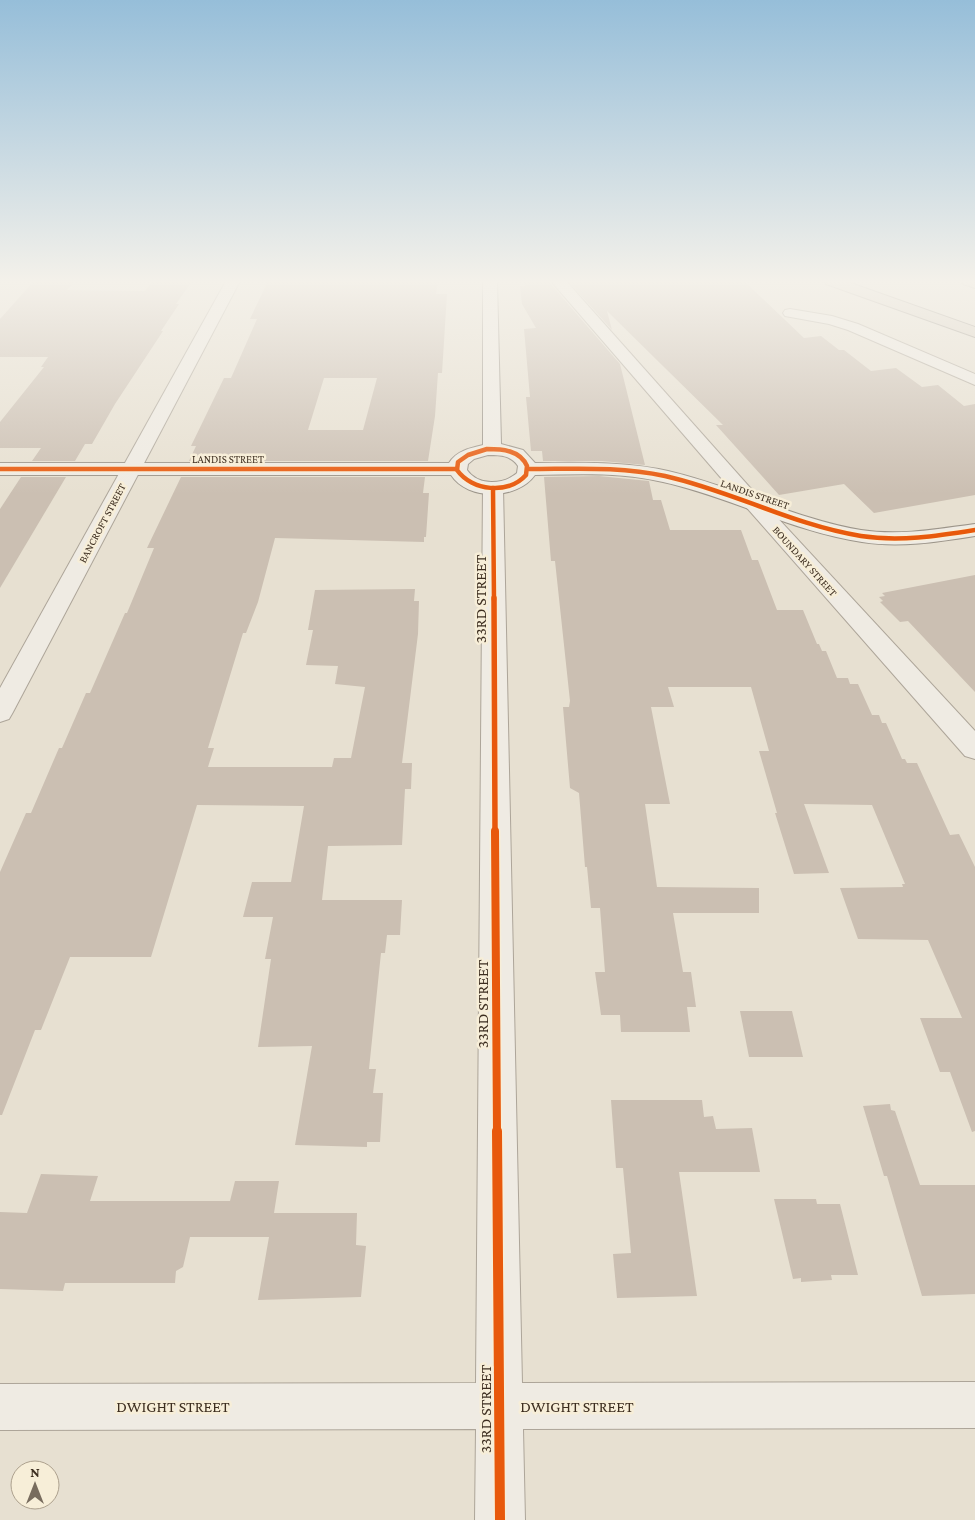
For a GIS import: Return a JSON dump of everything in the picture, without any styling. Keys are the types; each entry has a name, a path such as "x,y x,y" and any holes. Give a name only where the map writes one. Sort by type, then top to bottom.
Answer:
{"street":[{"name":"BANCROFT STREET","path":"0,712 195,352"},
{"path":"491,352 492,449"},
{"name":"BOUNDARY STREET","path":"620,352 754,504 975,749"},
{"path":"910,352 975,380"},
{"path":"492,449 511,452 520,456 526,461 529,469 528,474 522,480 513,485 493,488 468,483 461,478 456,466 467,455 492,449"},
{"name":"LANDIS STREET","path":"0,469 457,469"},
{"name":"LANDIS STREET","path":"529,469 638,471 688,482 827,528 861,536 891,539 921,538 975,530"},
{"name":"33RD STREET","path":"493,488 500,1520"},
{"name":"DWIGHT STREET","path":"0,1407 975,1405"}],"building":[{"path":"0,352 149,352 115,404 92,444 85,444 75,461 32,461 41,448 0,448 0,422 44,367 41,367 48,357 0,357"},
{"path":"242,352 443,352 442,373 438,373 435,416 428,461 189,461 196,446 191,446 224,378 231,378","holes":["324,378 377,378 363,430 308,430"]},
{"path":"526,352 610,352 620,364 645,465 602,461 543,461 542,451 531,451 526,397 530,397"},
{"path":"649,352 846,352 871,371 896,368 922,387 938,385 964,406 975,404 975,495 874,513 844,484 779,495 716,425 723,425"},
{"path":"599,476 649,481 653,500 661,500 670,530 741,530 752,560 758,560 777,610 803,610 817,644 819,644 822,651 826,651 837,678 848,678 850,684 858,684 872,715 879,715 882,723 886,723 902,759 905,759 907,763 917,763 950,835 959,834 975,867 975,1131 972,1132 950,1072 940,1072 920,1018 962,1018 928,940 858,939 840,888 903,887 902,884 905,884 872,805 804,804 829,873 794,874 775,813 777,813 759,751 769,751 751,687 668,687 674,707 651,707 670,804 645,804 657,887 759,888 759,913 673,913 683,972 691,972 696,1007 687,1007 690,1032 621,1032 620,1015 601,1015 595,972 605,972 600,908 591,908 587,867 585,867 579,793 570,788 563,707 569,707 570,701 555,561 551,561 544,477"},
{"path":"21,477 66,477 0,588 0,509"},
{"path":"181,477 425,477 423,493 429,493 424,542 275,538 258,602 246,633 243,633 208,748 214,748 208,767 332,767 334,758 351,758 365,687 335,684 338,666 306,665 313,630 308,630 315,590 415,589 414,601 419,601 418,634 402,763 412,763 411,789 405,789 402,845 328,846 322,900 402,900 400,935 387,935 385,953 381,953 369,1069 376,1069 373,1093 383,1093 380,1142 367,1142 367,1147 295,1145 312,1046 258,1047 271,959 265,959 273,917 243,917 252,882 291,882 304,806 197,805 151,957 70,957 41,1030 35,1030 2,1115 0,1115 0,872 26,813 31,813 59,748 62,748 86,693 90,693 125,613 127,613 154,548 147,548"},
{"path":"975,575 975,692 908,621 900,622 880,602 883,601 879,597 885,596 882,593"},
{"path":"740,1011 792,1011 803,1057 749,1057"},
{"path":"611,1100 702,1100 704,1117 713,1116 716,1129 752,1128 760,1172 679,1172 697,1296 617,1298 613,1254 631,1253 623,1168 616,1168"},
{"path":"890,1104 891,1110 895,1111 920,1185 975,1185 975,1294 922,1296 887,1176 884,1176 863,1106"},
{"path":"41,1174 98,1176 90,1201 230,1201 235,1181 279,1181 274,1213 357,1213 356,1245 366,1246 361,1297 258,1300 269,1237 190,1237 183,1267 176,1271 175,1283 65,1283 63,1291 0,1289 0,1212 27,1213"},
{"path":"774,1199 816,1199 817,1204 840,1204 858,1275 831,1275 832,1280 801,1282 801,1278 793,1279"}],"cycle path":[{"path":"487,449 505,450 517,454 525,461 527,466 526,475 516,483 501,488 486,488 462,478 457,470 458,462 468,455 487,449"},
{"path":"529,469 598,468 639,471 696,485 806,522 862,536 904,538 975,530"},
{"path":"0,469 457,469"},
{"path":"493,488 500,1520"}]}
